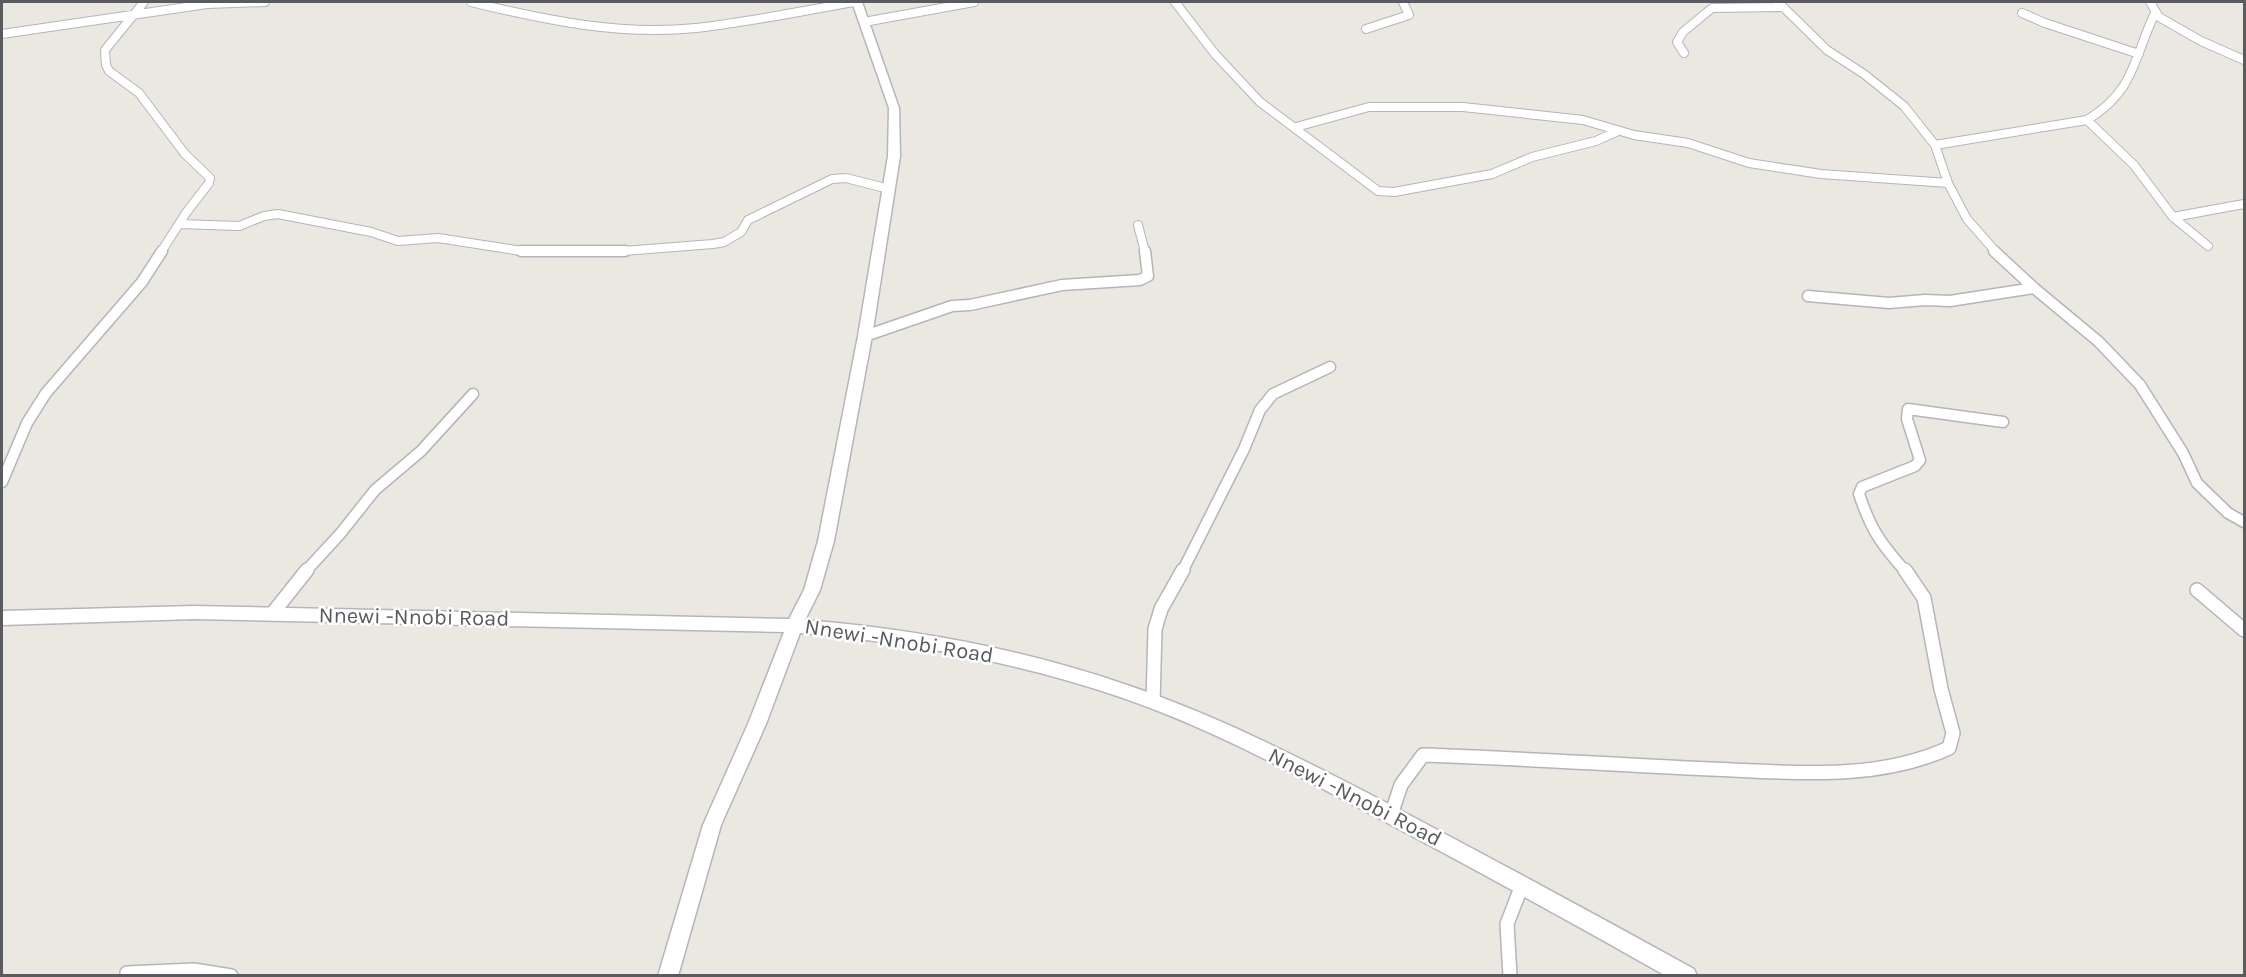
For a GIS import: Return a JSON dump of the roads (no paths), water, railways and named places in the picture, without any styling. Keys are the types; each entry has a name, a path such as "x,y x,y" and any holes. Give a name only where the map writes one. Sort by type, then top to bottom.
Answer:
{"main road":[{"path":"668,975 712,825 757,724 794,626 812,590 826,541 831,501 865,336 894,156 894,108 856,2"},
{"name":"Nnewi -Nnobi Road","path":"2,618 176,612 687,621 861,632 1024,661 1094,681 1226,731 1391,815 1687,975"}],"street":[{"path":"2,482 27,423 46,393 142,282 210,178 185,154 139,93 109,71 106,65 105,51 123,25 144,2"},
{"path":"2,34 207,4 265,2"},
{"path":"471,2 534,18 639,30 696,28 856,2"},
{"path":"864,22 974,2"},
{"path":"1175,2 1243,85 1262,104 1296,127 1378,191 1387,193 1492,174 1533,157 1596,141 1618,131"},
{"path":"1366,29 1409,15 1403,2"},
{"path":"2150,2 2155,13 2201,40 2244,60"},
{"path":"1684,53 1677,42 1683,32 1712,8 1781,4 1827,50 1864,74 1904,106 1935,145 1948,183 1967,219 1988,245 2034,288 2099,342 2140,385 2183,453 2196,483 2222,507 2244,522"},
{"path":"2022,13 2045,23 2139,54"},
{"path":"1935,145 2087,120 2102,113 2118,97 2130,80 2155,13"},
{"path":"1296,127 1369,107 1444,106 1567,117 1618,131 1688,143 1749,163 1821,174 1948,183"},
{"path":"2087,120 2134,165 2173,218 2208,246"},
{"path":"179,224 239,226 247,225 264,216 278,214 371,232 398,242 438,238 522,251 623,251 724,242 741,232 748,220 832,179 846,178 888,189"},
{"path":"2173,218 2244,204"},
{"path":"865,336 952,306 970,305 1062,285 1140,280 1148,276 1148,264 1138,225"},
{"path":"1808,296 1889,303 1925,300 1950,301 2034,288"},
{"path":"1153,702 1155,629 1161,609 1197,544 1244,449 1260,410 1273,394 1330,367"},
{"path":"272,614 375,490 420,451 473,394"},
{"path":"1391,815 1401,785 1423,755 1676,768 1834,772 1901,765 1933,758 1948,748 1953,733 1941,689 1924,598 1912,578 1880,543 1867,519 1859,494 1862,487 1915,466 1920,460 1907,419 1908,409 2003,422"},
{"path":"2197,590 2244,630"},
{"path":"1509,975 1507,924 1522,885"},
{"path":"127,973 194,971 223,972 231,975"}]}
